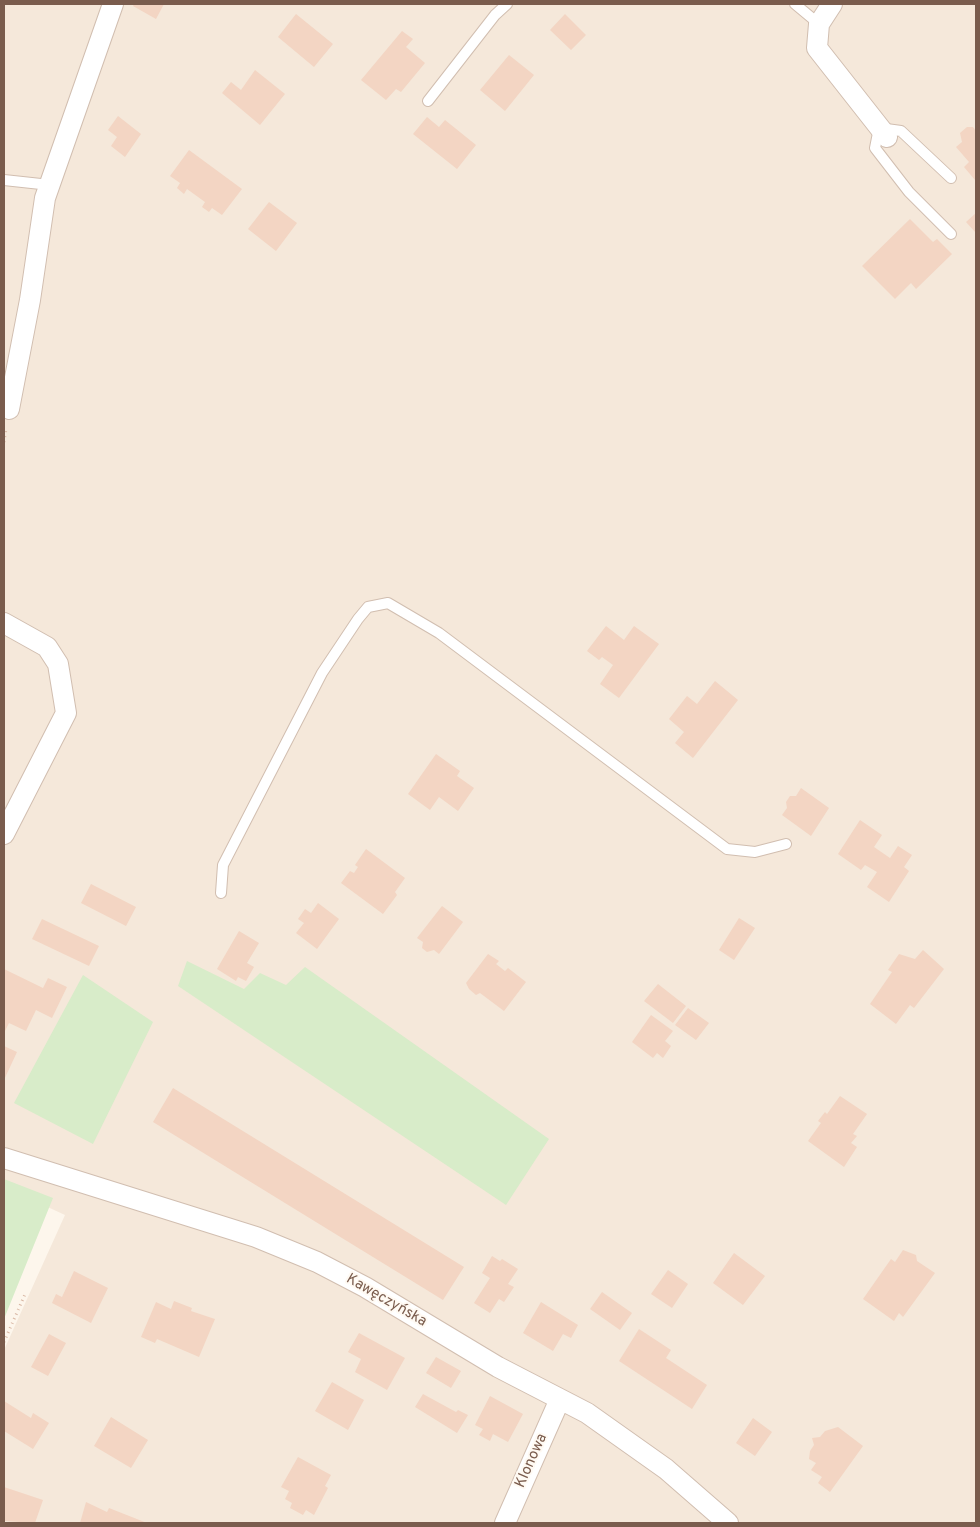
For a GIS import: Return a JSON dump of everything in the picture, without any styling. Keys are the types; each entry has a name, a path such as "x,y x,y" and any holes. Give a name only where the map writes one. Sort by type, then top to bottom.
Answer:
{"street":[{"path":"9,409 30,300 45,198 113,4"},
{"path":"832,4 819,24 817,48 883,133"},
{"path":"4,623 47,647 58,664 66,713 4,834"},
{"name":"Kawęczyńska","path":"4,1158 256,1237 317,1262 365,1287 475,1354 587,1413 666,1469 728,1523"},
{"name":"Klonowa","path":"504,1523 560,1399"}],"lane":[{"path":"428,101 495,15 507,4"},
{"path":"795,4 819,24"},
{"path":"951,178 901,131 883,133 875,148 909,192 951,234"},
{"path":"4,180 50,185"},
{"path":"220,892 223,865 322,673 358,619 368,608 388,603 439,633 727,849 755,852 786,844"}],"path":[{"path":"4,1342 26,1292"}],"shaded area":[{"path":"4,4 976,4 976,1523 4,1523 4,1350 65,1215 4,1187"}],"green space":[{"path":"187,961 244,989 260,973 286,985 305,967 549,1139 506,1205 178,986"},
{"path":"83,975 153,1022 93,1144 14,1103"},
{"path":"4,1179 53,1198 4,1319"}],"building":[{"path":"134,4 164,4 156,19 133,6"},
{"path":"296,14 333,44 314,67 278,37"},
{"path":"565,14 586,35 571,50 550,30"},
{"path":"402,31 413,39 406,47 425,63 401,92 396,89 386,100 361,80"},
{"path":"509,55 534,75 505,111 480,90"},
{"path":"255,70 285,94 260,125 222,93 231,82 241,90"},
{"path":"118,116 141,134 125,157 111,146 117,137 108,130"},
{"path":"427,117 439,127 445,120 476,145 457,169 413,134"},
{"path":"967,127 973,127 976,131 975,180 964,167 969,162 956,147 962,142 960,133"},
{"path":"189,150 242,189 222,215 212,208 209,212 202,207 205,202 187,189 184,194 177,188 180,183 170,176"},
{"path":"269,202 297,223 276,251 248,229"},
{"path":"976,213 976,233 966,222"},
{"path":"910,219 933,242 937,239 952,254 916,289 911,283 895,299 862,266"},
{"path":"606,626 624,640 634,626 659,644 619,698 600,684 613,665 602,657 599,660 587,651"},
{"path":"715,681 738,700 693,758 675,743 684,732 669,719 687,696 697,704"},
{"path":"436,754 460,771 457,776 474,788 458,811 439,797 430,810 408,794"},
{"path":"801,788 829,808 811,836 782,815 787,808 786,802 790,796 796,796"},
{"path":"860,820 882,835 874,847 890,858 898,846 912,855 904,867 909,871 889,902 867,887 877,872 865,865 861,870 838,854"},
{"path":"366,849 405,878 395,892 397,895 383,914 341,883 350,871 354,873 358,867 355,865"},
{"path":"91,884 136,907 126,926 81,903"},
{"path":"318,903 339,919 317,949 296,933 304,923 298,919 305,909 311,913"},
{"path":"442,906 463,922 439,954 434,950 427,952 422,948 423,942 417,938"},
{"path":"739,918 755,928 734,960 719,950"},
{"path":"42,919 99,946 89,966 32,939"},
{"path":"239,931 259,943 247,963 254,967 246,981 238,977 236,981 217,969"},
{"path":"923,950 944,969 914,1008 910,1005 896,1024 870,1004 892,972 888,970 899,954 915,959"},
{"path":"488,954 499,961 496,964 505,971 508,968 526,982 504,1011 480,993 476,995 469,989 466,983"},
{"path":"4,969 43,988 48,978 67,987 52,1018 36,1010 26,1031 9,1023 4,1033"},
{"path":"658,984 686,1006 673,1023 644,1001"},
{"path":"688,1008 709,1023 696,1040 675,1025"},
{"path":"651,1015 673,1031 665,1041 671,1046 663,1058 657,1053 653,1058 632,1042"},
{"path":"4,1046 17,1052 4,1080"},
{"path":"173,1088 464,1267 443,1300 153,1122"},
{"path":"840,1096 867,1114 853,1134 857,1136 851,1143 857,1147 844,1167 808,1141 821,1123 818,1121 825,1112 827,1114"},
{"path":"903,1250 916,1255 917,1261 935,1273 903,1317 899,1313 894,1321 863,1299 891,1259 895,1262"},
{"path":"734,1253 765,1276 743,1305 713,1283"},
{"path":"492,1256 500,1261 502,1259 518,1269 508,1284 514,1287 504,1302 499,1299 490,1313 474,1303 490,1278 482,1273"},
{"path":"668,1270 688,1284 672,1308 651,1294"},
{"path":"74,1271 108,1288 91,1323 52,1303 56,1294 62,1297"},
{"path":"602,1292 632,1313 620,1330 590,1309"},
{"path":"174,1301 192,1308 191,1311 215,1319 199,1357 157,1339 155,1343 141,1337 156,1302 171,1309"},
{"path":"541,1302 578,1325 571,1338 563,1334 553,1351 523,1333"},
{"path":"639,1329 671,1350 666,1358 707,1385 692,1409 619,1361"},
{"path":"359,1333 405,1358 387,1390 355,1372 361,1359 348,1352"},
{"path":"49,1334 66,1343 48,1376 31,1367"},
{"path":"436,1357 461,1371 451,1388 426,1373"},
{"path":"332,1382 364,1400 348,1430 315,1411"},
{"path":"423,1394 456,1412 458,1410 468,1415 457,1433 415,1407"},
{"path":"490,1396 523,1414 508,1442 493,1434 490,1441 479,1435 483,1429 475,1425"},
{"path":"4,1401 31,1418 33,1413 49,1423 33,1449 4,1431"},
{"path":"111,1417 148,1440 131,1468 94,1446"},
{"path":"753,1418 772,1432 755,1456 736,1443"},
{"path":"838,1427 863,1446 830,1492 818,1483 822,1477 811,1470 816,1463 809,1459 810,1451 814,1445 812,1438 820,1437 825,1431"},
{"path":"298,1457 331,1475 325,1486 328,1488 314,1515 306,1510 303,1515 290,1508 292,1503 285,1499 289,1491 281,1487"},
{"path":"4,1487 43,1500 35,1523 4,1521"},
{"path":"86,1502 107,1512 109,1508 147,1523 80,1523"}]}
